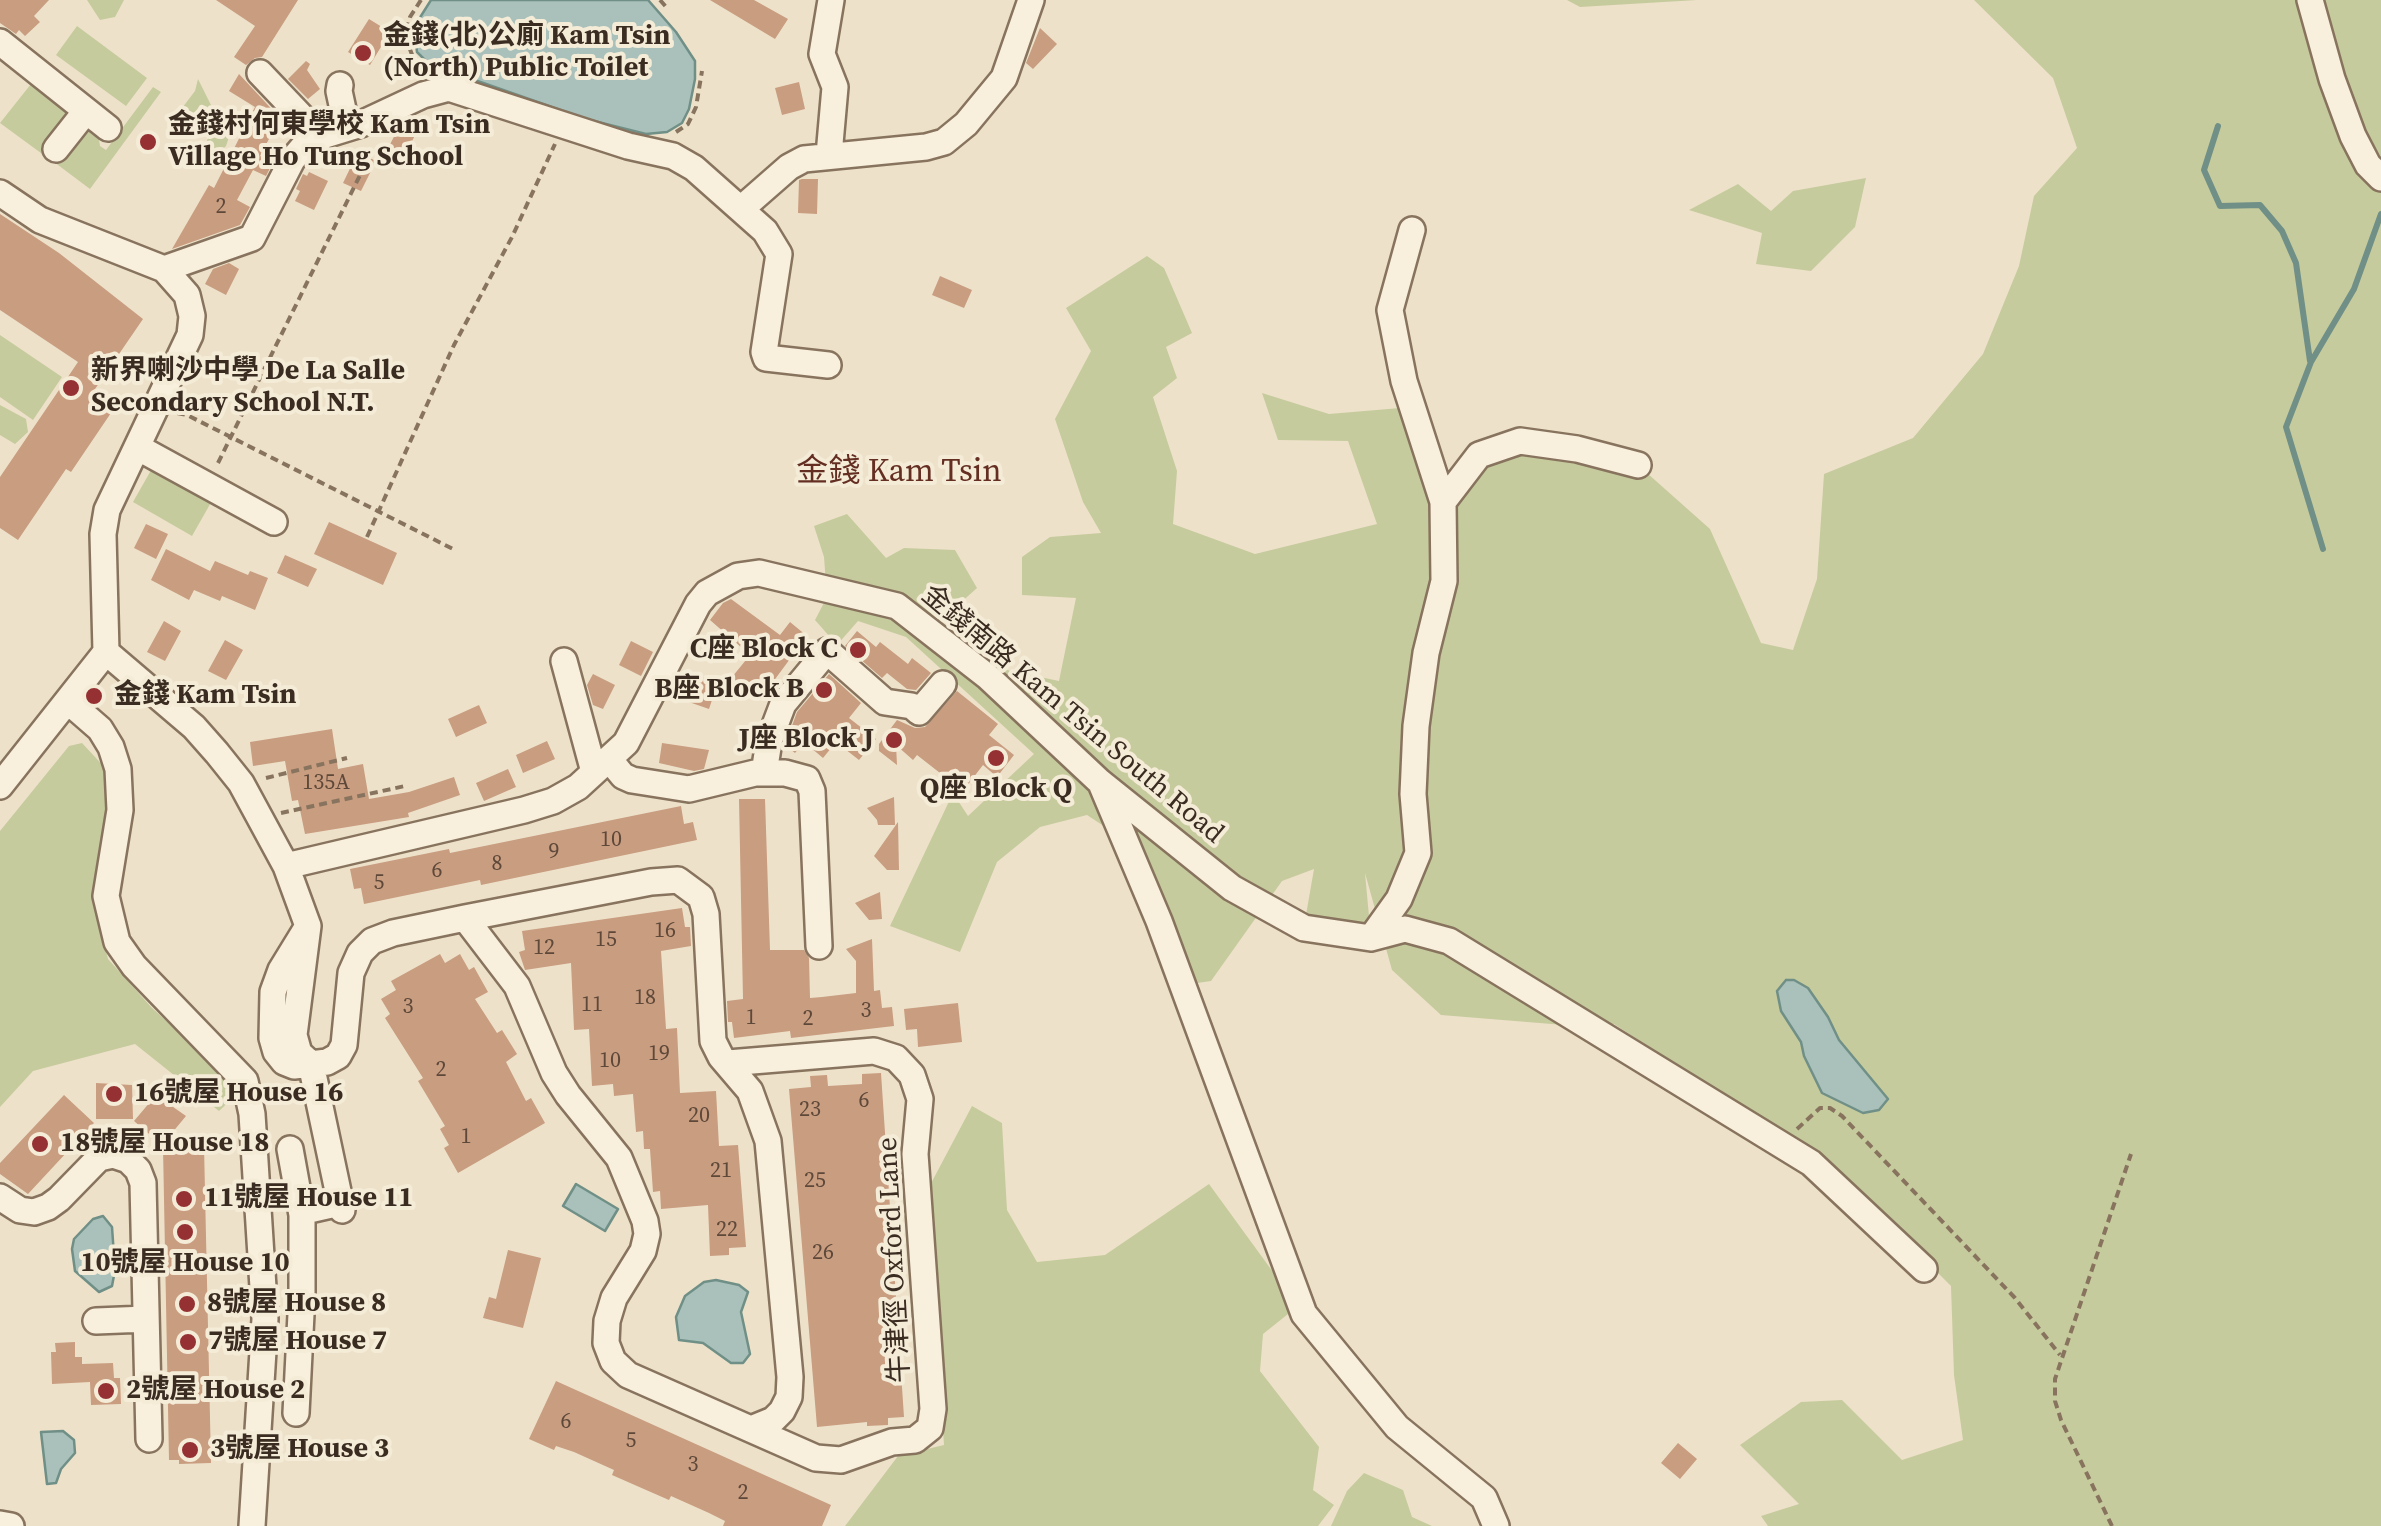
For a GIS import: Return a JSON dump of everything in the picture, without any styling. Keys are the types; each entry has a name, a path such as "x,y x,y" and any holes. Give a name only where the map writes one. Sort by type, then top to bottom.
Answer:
{"street":[{"path":"829,155 835,87 822,54 830,0"},
{"path":"2310,0 2353,136 2368,165 2381,178"},
{"path":"741,209 789,166 804,159 926,148 944,142 966,124 1004,78 1035,1"},
{"path":"0,42 108,128"},
{"path":"260,73 318,135"},
{"path":"340,84 338,92 346,128"},
{"path":"164,269 252,238 300,148 318,135 346,128 440,88 449,88 683,160 765,231 779,254 766,358 828,365"},
{"path":"56,149 86,111"},
{"path":"0,192 40,220 164,269 187,295 192,316 190,334 107,510 103,534 106,652 0,786"},
{"path":"1371,938 1399,899 1418,854 1413,794 1416,726 1426,653 1444,581 1443,502 1404,381 1390,310 1412,230"},
{"path":"1443,502 1479,455 1520,441 1638,465"},
{"path":"137,447 274,522"},
{"name":"金錢南路 Kam Tsin South Road","path":"286,866 524,810 552,801 578,786 626,743 698,604 707,593 738,576 759,573 897,606 988,676 1100,782 1232,888 1304,928 1371,938 1405,929 1449,942 1822,1172 1924,1269"},
{"path":"764,773 769,741 784,704 827,651 886,702 912,706 919,712 943,684"},
{"path":"106,652 179,714 242,783 286,866 308,926 294,1035 299,1054 311,1064 341,1206 309,1210 302,1216"},
{"path":"564,661 601,766 632,780 689,790 764,773 785,773 810,783 819,946"},
{"path":"69,702 100,728 118,770 120,810 106,896 117,942 134,966 245,1081 252,1114 265,1319 252,1526"},
{"path":"1100,782 1160,921 1304,1314 1398,1426 1484,1498 1496,1526"},
{"path":"311,1064 338,1056 344,1045 351,973 360,953 372,941 393,933 465,918 651,882 678,880 701,897 706,914 713,1041 758,1107 768,1141 790,1376 788,1396 773,1420 751,1429 628,1375 613,1361 606,1343 607,1321 614,1298 643,1250 646,1222 619,1158 568,1096 517,986 465,918"},
{"name":"牛津徑 Oxford Lane","path":"728,1063 874,1051 896,1058 912,1075 920,1099 914,1154 933,1419 924,1435 840,1460 816,1458 751,1429"},
{"path":"290,1149 302,1216 296,1413"},
{"path":"0,1198 20,1210 34,1212 48,1208 99,1158 128,1160 138,1170 144,1183 149,1439"},
{"path":"96,1321 146,1319"},
{"path":"0,1524 11,1526"}],"path":[{"path":"660,0 667,8"},
{"path":"368,537 454,345 512,237 564,125"},
{"path":"206,485 366,161"},
{"path":"155,409 186,415 454,550"},
{"path":"256,780 347,758"},
{"path":"276,814 405,786"},
{"path":"1782,1145 1820,1108 1830,1108 1842,1116 2015,1298 2060,1355"},
{"path":"2112,1526 2061,1420 2055,1401 2055,1379 2060,1355 2132,1154"}],"green space":[{"path":"87,0 124,0 115,17 100,20"},
{"path":"1567,0 1697,0 1580,7"},
{"path":"1974,0 2381,0 2381,1526 1768,1526 1761,1516 1799,1504 1740,1445 1801,1402 1842,1400 1902,1460 1963,1440 1954,1375 1951,1286 1828,1163 1614,1024 1564,1025 1441,1015 1392,970 1365,873 1370,927 1314,928 1306,915 1314,869 1282,881 1211,981 1190,984 1125,840 1087,815 1040,827 997,862 960,952 890,926 953,793 968,816 1034,754 906,637 858,621 837,645 815,620 827,597 824,557 814,526 847,514 886,558 904,548 955,550 977,588 939,622 988,666 1059,681 1076,598 1022,595 1022,557 1050,537 1101,533 1083,502 1055,419 1091,351 1066,308 1147,256 1164,268 1192,333 1166,347 1177,378 1153,397 1177,471 1173,524 1255,554 1377,524 1348,441 1278,440 1262,393 1329,414 1412,407 1443,502 1503,447 1638,465 1710,529 1761,643 1793,650 1817,579 1824,474 1913,438 1983,354 2019,266 2034,196 2077,148 2053,78","holes":["1777,991 1828,1017 1839,1040 1888,1099 1822,1093 1801,1042 1781,1011"]},
{"path":"77,26 147,78 126,106 56,55"},
{"path":"198,79 212,107 224,117 230,134 226,146 214,158 203,152 208,138 176,116 195,91"},
{"path":"31,84 76,118 45,156 0,123"},
{"path":"153,87 161,92 90,189 54,162 86,120 106,150"},
{"path":"1866,178 1855,227 1811,271 1756,264 1762,233 1689,210 1738,184 1771,211 1793,191"},
{"path":"0,335 62,377 33,420 0,397"},
{"path":"0,405 26,419 28,432 15,444 0,435"},
{"path":"154,465 213,499 192,536 133,502"},
{"path":"82,743 109,772 98,919 108,959 152,1008 202,1053 237,1094 219,1111 135,1044 33,1071 0,1107 0,831 69,746"},
{"path":"972,1106 1002,1123 1007,1210 1037,1262 1105,1255 1209,1184 1281,1283 1288,1314 1263,1334 1260,1371 1319,1447 1313,1490 1334,1505 1318,1526 845,1526 898,1456 944,1445 928,1189"},
{"path":"1364,1473 1403,1490 1412,1517 1432,1526 1331,1526 1347,1491"}],"water":[{"path":"431,0 648,0 695,61 689,109 682,123 667,132 646,134 586,119 429,64 417,52 414,27"},
{"path":"1786,980 1808,988 1839,1040 1888,1099 1879,1110 1863,1113 1822,1093 1801,1042 1781,1011 1777,991"},
{"path":"576,1184 618,1209 605,1231 563,1206"},
{"path":"103,1216 112,1227 115,1270 112,1286 99,1292 75,1271 72,1249 74,1239 93,1219"},
{"path":"716,1280 739,1285 748,1292 741,1312 750,1354 743,1363 731,1363 703,1343 679,1340 676,1317 685,1296 704,1282"},
{"path":"63,1431 74,1440 75,1453 61,1469 56,1483 47,1484 41,1432"}],"building":[{"path":"0,0 49,0 34,16 40,22 25,36 0,23"},
{"path":"216,0 298,0 262,57 246,65 234,57 255,26"},
{"path":"710,0 754,0 788,19 775,39"},
{"path":"369,19 390,32 370,65 348,52"},
{"path":"1040,28 1057,44 1033,69 1026,63"},
{"path":"306,61 310,64 307,70 320,89 308,99 288,79"},
{"path":"239,74 280,118 260,156 273,162 266,176 253,170 237,200 250,207 240,225 172,249 209,185 214,188 255,107 229,91"},
{"path":"799,82 805,109 782,115 775,88"},
{"path":"399,127 415,135 401,165 384,156"},
{"path":"358,152 376,161 361,191 343,183"},
{"path":"309,172 328,181 314,210 295,201 303,174 307,176"},
{"path":"802,179 818,179 817,214 798,213"},
{"name":"新界喇沙中學 De La Salle Secondary School N.T.","path":"0,214 59,253 143,319 93,392 115,407 71,472 66,469 18,540 0,528 0,477 78,362 0,310"},
{"path":"229,263 239,269 226,295 205,284 213,269"},
{"path":"940,276 972,290 964,308 932,295"},
{"path":"329,522 397,553 383,585 314,554"},
{"path":"146,524 168,534 156,559 134,548"},
{"path":"166,549 210,571 215,561 248,575 250,571 268,578 255,610 222,596 220,601 194,590 189,600 151,580"},
{"path":"285,555 317,569 308,587 277,573"},
{"path":"731,599 780,635 790,622 807,636 767,690 759,684 748,698 728,682 750,655 710,620"},
{"path":"164,621 181,631 165,661 147,652"},
{"path":"857,631 876,647 880,642 908,664 912,658 931,673 916,690 907,689 887,673 882,678 845,646"},
{"path":"225,640 243,650 226,680 208,671"},
{"path":"631,641 653,652 641,676 619,665"},
{"path":"593,674 615,685 603,709 593,705 587,685"},
{"path":"829,674 861,703 849,718 876,739 859,760 836,742 823,758 804,742 795,753 785,745 797,712"},
{"path":"695,675 718,682 709,709 686,701"},
{"path":"957,691 998,724 989,735 1014,755 997,777 983,765 963,791 917,755 913,760 896,745 897,765 879,751 879,744 897,720 915,728 925,727"},
{"path":"479,705 487,723 456,737 448,719"},
{"path":"332,729 338,769 363,764 369,799 409,792 454,777 460,795 408,813 409,817 305,834 298,800 292,801 285,761 253,766 250,742"},
{"path":"547,741 555,759 523,773 516,755"},
{"path":"662,743 709,750 704,769 694,771 659,763"},
{"path":"508,769 516,787 484,801 476,783"},
{"path":"894,797 895,825 878,825 867,808"},
{"path":"739,799 765,799 770,950 804,950 809,958 810,998 822,997 856,993 856,961 846,949 872,939 874,991 880,990 882,1008 892,1007 894,1026 791,1038 790,1031 734,1038 727,1001 743,999"},
{"path":"681,806 684,824 693,822 697,840 481,885 480,880 364,904 361,888 354,889 350,869"},
{"path":"898,822 899,870 887,870 874,856"},
{"path":"880,892 882,919 869,920 855,903"},
{"path":"682,908 685,927 690,927 691,946 661,951 666,1029 677,1028 680,1093 716,1091 719,1146 738,1145 746,1247 729,1248 729,1255 710,1256 708,1205 661,1209 660,1191 653,1192 650,1149 644,1149 643,1131 636,1132 633,1094 614,1096 613,1084 592,1086 589,1029 574,1030 571,963 525,970 519,952 525,950 522,931"},
{"path":"440,954 445,963 460,954 469,970 474,967 488,992 475,999 497,1033 502,1030 517,1054 506,1062 526,1101 531,1098 545,1123 458,1173 444,1148 449,1145 440,1129 445,1126 418,1081 423,1078 385,1018 390,1014 381,999 396,990 391,981"},
{"path":"958,1003 962,1042 918,1047 917,1029 906,1030 904,1009"},
{"path":"881,1073 904,1417 888,1418 888,1425 867,1426 867,1422 817,1427 789,1089 811,1087 810,1076 827,1075 828,1086 862,1084 862,1074"},
{"name":"16號屋 House 16","path":"96,1083 132,1085 133,1119 96,1119"},
{"path":"64,1095 94,1123 28,1194 0,1174 0,1163"},
{"path":"156,1095 186,1116 162,1145 134,1121"},
{"path":"204,1146 211,1463 179,1464 179,1460 169,1460 163,1147"},
{"path":"508,1250 541,1258 523,1328 483,1318 489,1297 496,1299"},
{"path":"75,1342 75,1357 82,1357 82,1364 113,1363 114,1378 120,1378 121,1404 91,1405 90,1382 52,1384 51,1352 56,1352 55,1343"},
{"path":"556,1381 831,1505 822,1526 723,1526 725,1521 709,1513 612,1475 614,1470 574,1452 556,1446 554,1450 529,1439"},
{"path":"1678,1443 1697,1459 1680,1479 1661,1463"}],"waterway":[{"path":"2218,126 2204,170 2220,206 2260,205 2282,231 2296,263 2310,361"},
{"path":"2323,549 2286,427 2311,362 2354,289 2381,214"}],"place":[{"name":"金錢(北)公廁 Kam Tsin (North) Public Toilet","path":"363,53"},
{"name":"金錢村何東學校 Kam Tsin Village Ho Tung School","path":"148,142"},
{"name":"新界喇沙中學 De La Salle Secondary School N.T.","path":"71,388"},
{"name":"C座 Block C","path":"858,650"},
{"name":"B座 Block B","path":"824,690"},
{"name":"金錢 Kam Tsin","path":"94,696"},
{"name":"J座 Block J","path":"894,740"},
{"name":"Q座 Block Q","path":"996,758"},
{"name":"16號屋 House 16","path":"114,1094"},
{"name":"18號屋 House 18","path":"40,1144"},
{"name":"11號屋 House 11","path":"184,1199"},
{"name":"10號屋 House 10","path":"185,1232"},
{"name":"8號屋 House 8","path":"187,1304"},
{"name":"7號屋 House 7","path":"188,1342"},
{"name":"2號屋 House 2","path":"106,1391"},
{"name":"3號屋 House 3","path":"190,1450"}],"district":[{"name":"金錢 Kam Tsin","path":"899,473"}]}
